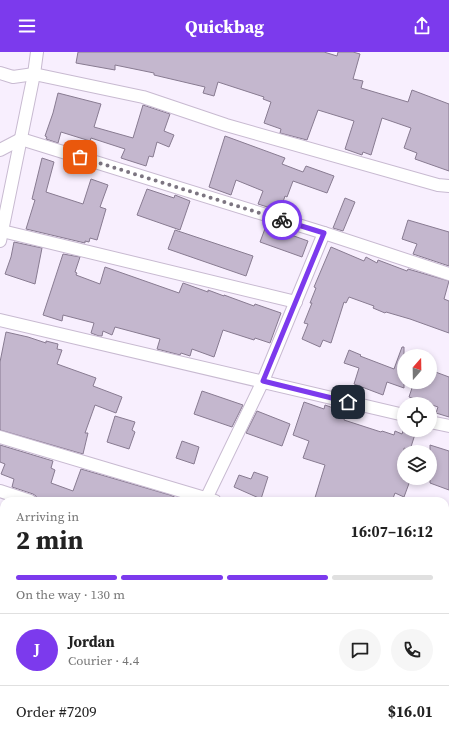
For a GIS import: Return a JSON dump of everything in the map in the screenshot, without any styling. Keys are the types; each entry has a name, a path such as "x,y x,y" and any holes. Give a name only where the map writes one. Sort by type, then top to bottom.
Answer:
{"street":[{"path":"37,52 34,74 1,236 296,302"},
{"path":"0,73 12,77 34,74 143,97 226,125 438,185 449,186"},
{"path":"0,150 21,138 324,233 449,274"},
{"path":"210,497 263,381 324,233"},
{"path":"0,320 397,413"},
{"path":"437,423 449,426"},
{"path":"0,437 199,497"},
{"path":"0,491 18,497"}],"building":[{"path":"78,52 324,52 337,56 338,52 353,52 360,54 353,79 363,81 361,88 408,102 412,90 449,104 449,171 415,159 417,153 404,148 411,128 382,118 371,155 363,152 362,155 345,149 354,121 318,110 307,140 280,133 281,129 264,123 271,102 263,99 264,97 218,82 214,96 203,93 205,87 154,75 154,73 115,65 115,70 76,63"},
{"path":"58,93 101,104 94,127 133,138 143,105 170,114 164,131 174,135 169,147 157,142 153,157 149,156 146,166 121,158 125,149 91,138 90,141 61,132 58,143 46,139 47,137 45,136"},
{"path":"225,136 285,158 282,164 303,172 306,166 334,176 327,193 293,181 287,197 285,196 280,211 258,204 263,191 236,180 231,195 209,187"},
{"path":"42,158 54,162 46,192 83,204 91,179 108,185 100,207 106,209 97,240 90,238 89,242 85,241 85,243 26,229 35,200 32,199"},
{"path":"147,189 174,198 175,195 190,201 180,230 137,215"},
{"path":"345,198 355,202 343,231 333,228"},
{"path":"408,220 449,232 449,266 413,254 417,244 402,239"},
{"path":"266,226 308,241 302,257 260,242"},
{"path":"175,230 253,256 246,276 168,249"},
{"path":"14,242 42,248 35,284 5,274"},
{"path":"331,247 364,261 366,257 377,263 378,260 407,271 408,269 449,281 444,299 449,301 449,333 410,319 386,312 385,313 373,308 374,306 349,297 346,303 344,302 331,343 323,340 320,347 302,339 308,324 304,323 312,303 310,303 316,288 314,287"},
{"path":"63,254 80,257 75,272 77,273 76,275 100,284 105,267 179,293 183,283 208,292 208,290 254,306 255,304 281,313 270,343 255,338 254,340 223,330 214,357 192,349 190,356 157,349 160,339 115,327 112,335 103,331 102,336 99,336 91,333 94,323 63,315 62,321 43,315"},
{"path":"6,332 46,343 46,341 58,344 57,349 62,350 57,364 96,378 93,386 122,397 116,413 95,405 85,433 88,433 83,454 0,430 0,362"},
{"path":"349,350 361,355 360,356 394,369 397,361 397,386 387,382 383,395 354,384 359,368 344,363"},
{"path":"437,373 449,377 449,417 437,413 437,397 409,397 412,389 437,389"},
{"path":"202,391 243,405 232,427 194,414"},
{"path":"304,402 324,409 325,405 347,411 344,420 381,432 394,435 395,431 397,432 397,437 414,437 412,445 397,445 397,485 408,485 404,497 395,493 394,497 315,497 325,465 303,458 309,441 293,435"},
{"path":"257,411 290,424 282,446 246,433"},
{"path":"115,416 135,422 132,430 135,432 129,449 107,442"},
{"path":"182,441 199,447 194,464 176,458"},
{"path":"0,445 53,461 51,468 55,470 51,483 73,491 81,469 174,497 36,497 33,494 12,487 14,479 1,474 5,464 0,462"},
{"path":"437,447 449,451 449,490 435,485 437,485"},
{"path":"254,472 268,477 262,497 256,497 234,487 239,475 251,479"}],"way so far":[{"path":"80,157 282,220"}],"route":[{"path":"282,220 324,233 263,381 348,402"}]}
